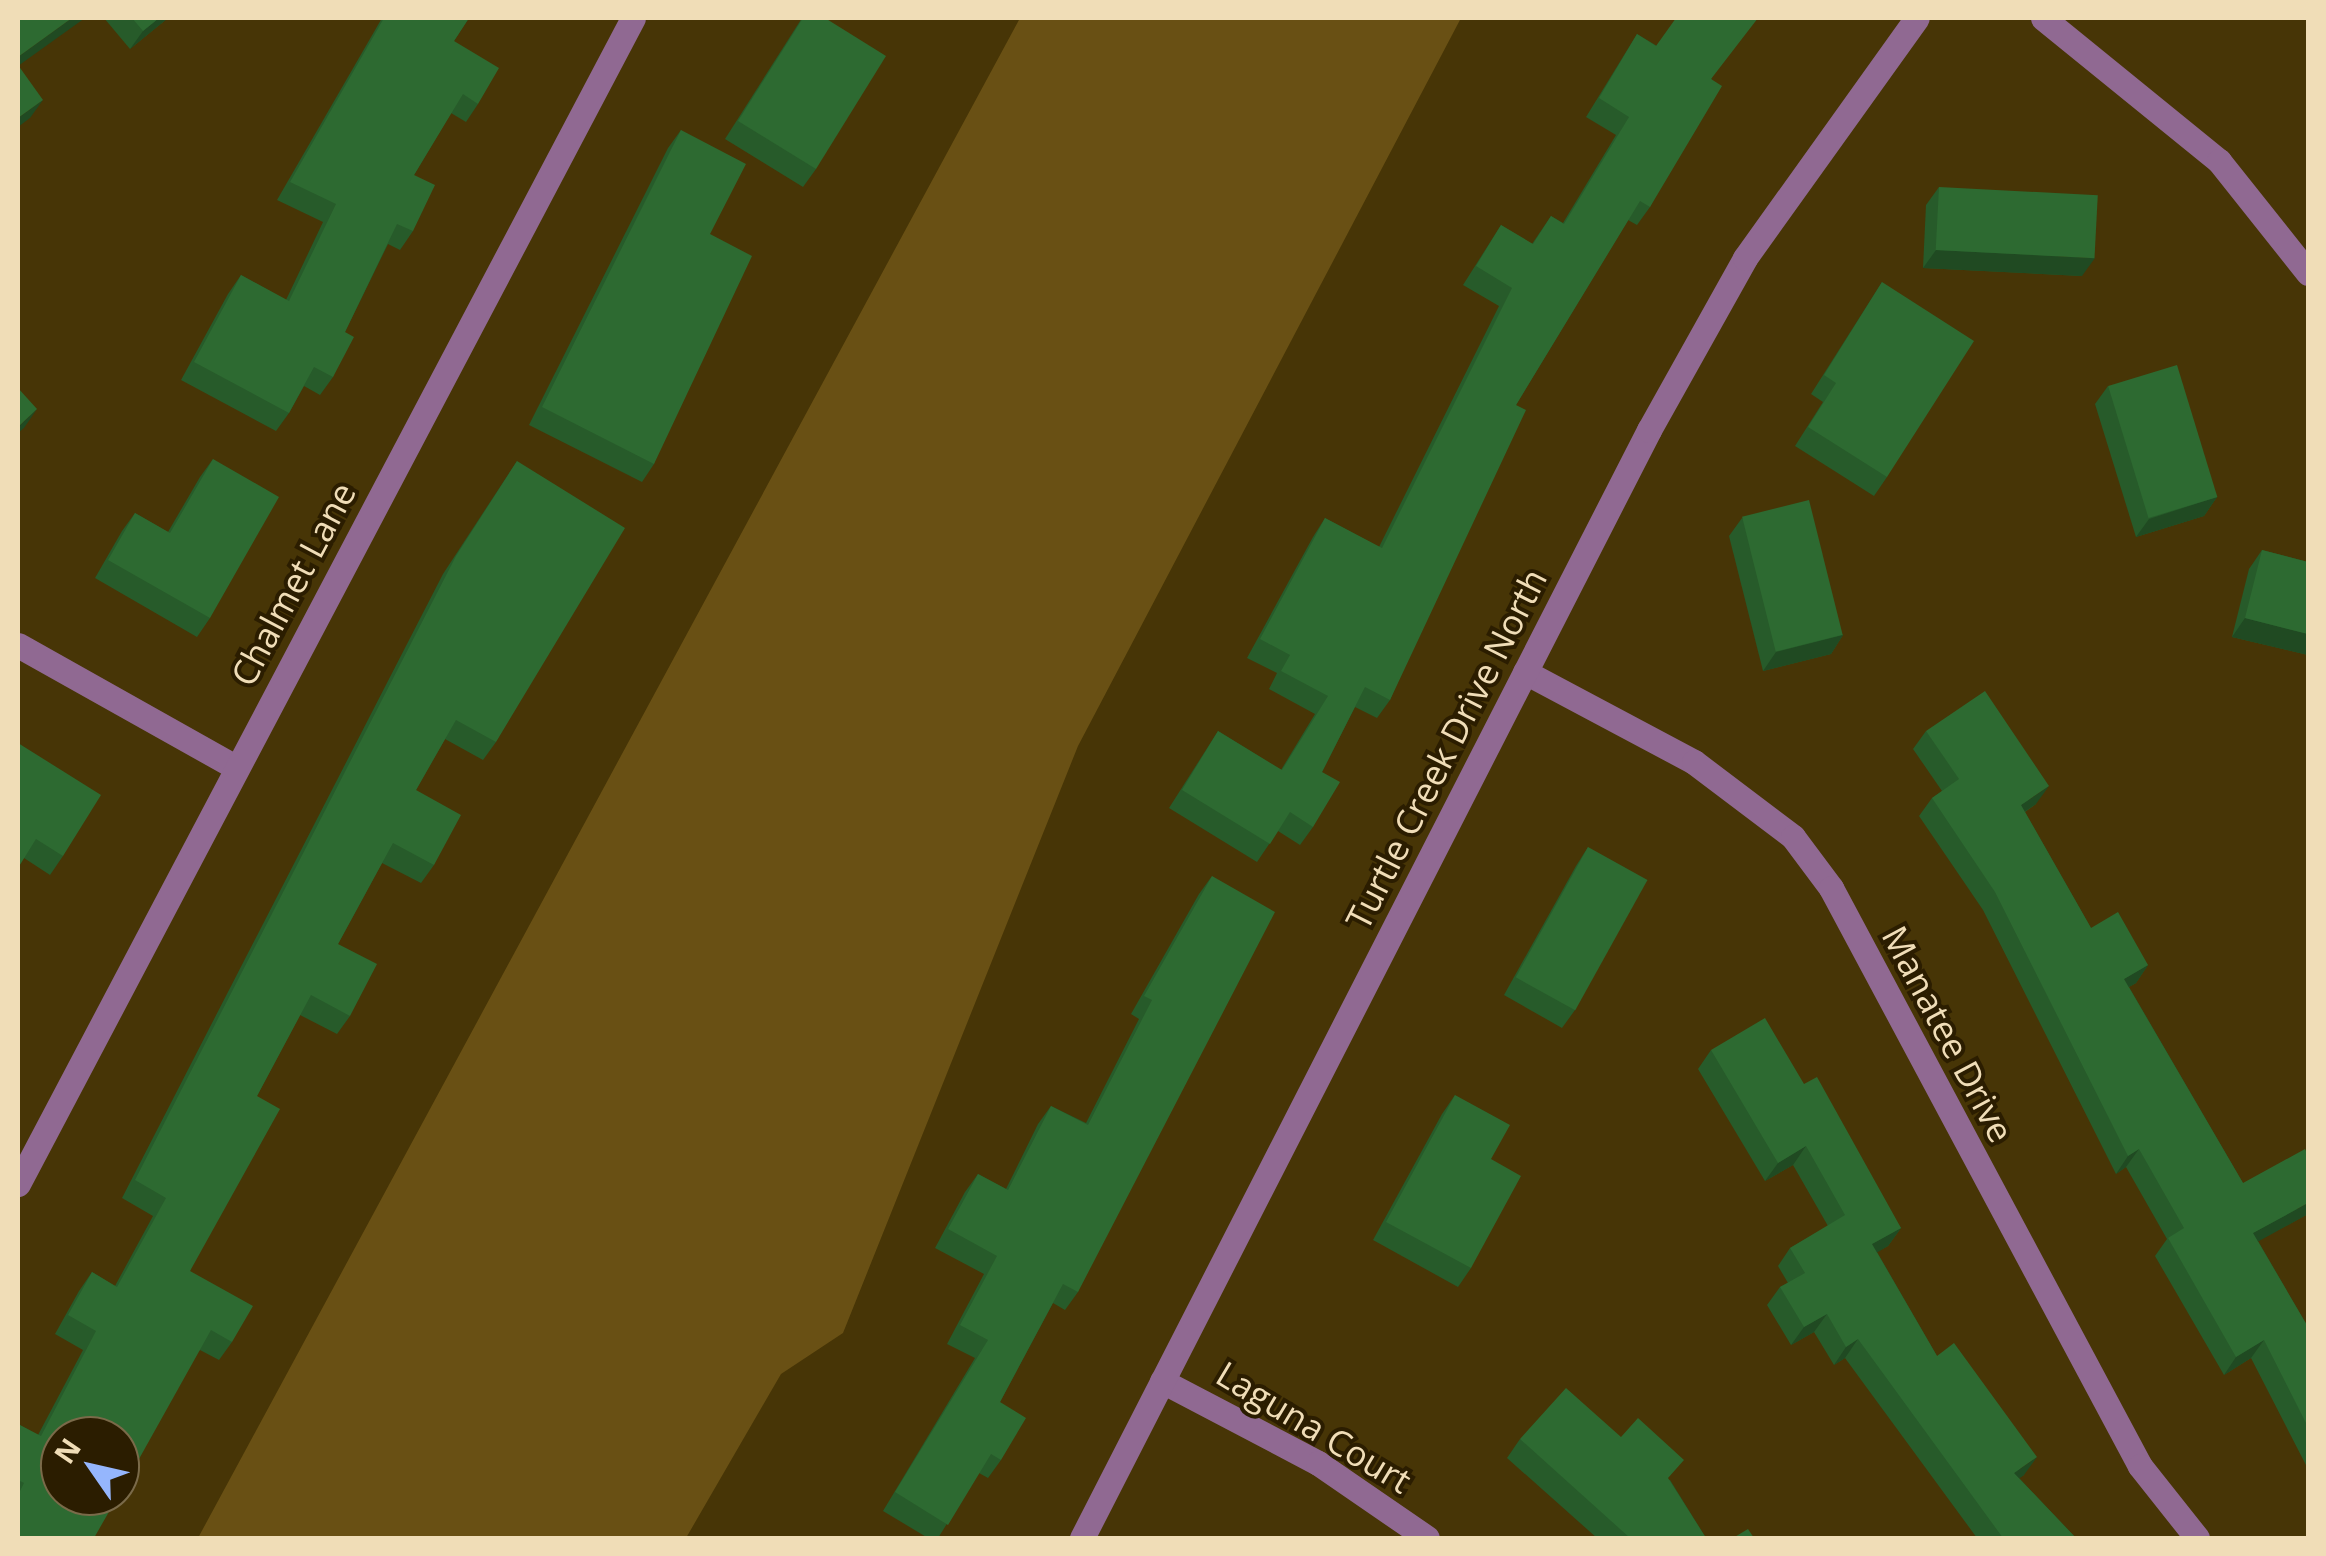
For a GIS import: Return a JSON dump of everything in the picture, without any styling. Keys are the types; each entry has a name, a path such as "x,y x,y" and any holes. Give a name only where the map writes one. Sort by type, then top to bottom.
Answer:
{"street":[{"name":"Chalmet Lane","path":"18,1184 633,18"},
{"name":"Turtle Creek Drive North","path":"1082,1538 1525,672 1745,258 1917,18"},
{"path":"2043,18 2218,162 2308,273"},
{"path":"18,645 235,767"},
{"name":"Manatee Drive","path":"1525,672 1694,762 1793,837 1831,888 2140,1466 2197,1538"},
{"name":"Laguna Court","path":"1162,1381 1318,1463 1427,1538"}],"shaded area":[{"path":"1020,18 1461,18 1078,746 843,1333 781,1374 686,1538 198,1538"}],"building":[{"path":"18,18 72,18 18,57"},
{"path":"132,18 159,18 143,31"},
{"path":"384,18 469,18 454,41 499,68 478,104 463,94 414,175 435,185 413,231 397,224 345,332 354,337 333,377 314,367 289,413 194,362 241,275 289,301 336,204 290,182"},
{"path":"803,18 825,18 886,56 816,169 738,121"},
{"path":"1676,18 1758,18 1711,79 1722,86 1650,207 1640,201 1516,405 1526,410 1390,700 1365,687 1322,772 1340,782 1313,827 1290,812 1270,844 1182,790 1218,731 1282,770 1328,696 1281,671 1290,655 1260,639 1325,518 1382,548 1512,288 1476,266 1501,225 1533,244 1551,216 1564,224 1629,117 1599,98 1637,34 1656,46"},
{"path":"18,65 43,100 18,118"},
{"path":"681,130 746,164 710,234 752,256 654,464 542,407"},
{"path":"1939,187 2098,195 2094,258 1936,250"},
{"path":"1882,282 1974,341 1887,477 1808,427 1836,383 1824,375"},
{"path":"2177,365 2217,497 2148,518 2108,386"},
{"path":"18,388 37,409 18,427"},
{"path":"213,459 279,497 210,618 108,560 135,513 170,533"},
{"path":"517,461 625,528 496,742 456,720 416,790 461,815 434,865 393,843 338,944 377,964 350,1016 311,995 257,1096 280,1109 190,1271 253,1306 232,1342 211,1330 140,1457 140,1416 51,1416 96,1331 68,1315 92,1272 117,1287 166,1198 135,1180 456,556"},
{"path":"1809,500 1843,635 1776,652 1742,517"},
{"path":"2262,550 2308,562 2308,634 2245,618"},
{"path":"1985,691 2049,786 2021,805 2091,928 2118,912 2148,965 2124,979 2243,1183 2305,1149 2308,1155 2308,1203 2253,1233 2308,1327 2308,1427 2264,1340 2236,1357 2168,1238 2184,1228 2139,1149 2128,1156 1995,892 1932,798 1959,779 1926,731"},
{"path":"18,743 101,795 63,856 36,839 18,868"},
{"path":"1588,847 1647,880 1575,1010 1516,977"},
{"path":"1212,876 1275,912 1078,1292 1063,1284 1000,1402 1026,1418 1001,1460 991,1454 948,1525 895,1492 988,1340 960,1325 997,1256 948,1229 978,1174 1008,1190 1051,1106 1088,1125 1152,1000 1144,996"},
{"path":"1765,1018 1804,1084 1817,1077 1901,1228 1872,1244 1937,1356 1954,1343 2037,1457 2014,1473 2076,1538 2003,1538 1858,1339 1846,1347 1827,1314 1804,1327 1780,1287 1805,1273 1790,1248 1845,1215 1806,1146 1778,1163 1711,1050"},
{"path":"1455,1095 1510,1125 1491,1159 1521,1176 1471,1268 1386,1222"},
{"path":"1566,1388 1621,1437 1638,1418 1684,1460 1668,1478 1706,1538 1630,1538 1520,1439"},
{"path":"18,1424 40,1435 40,1516 107,1516 94,1538 18,1538 18,1495 24,1483 18,1480"},
{"path":"1748,1529 1754,1538 1733,1538"}]}
